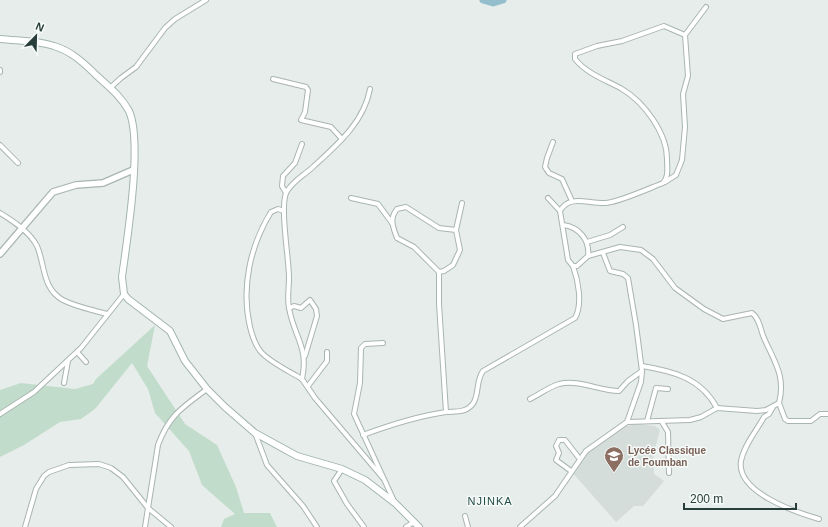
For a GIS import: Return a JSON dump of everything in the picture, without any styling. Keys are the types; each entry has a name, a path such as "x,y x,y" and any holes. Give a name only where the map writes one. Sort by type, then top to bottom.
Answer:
{"main road":[{"path":"0,39 55,46 81,61 121,98 132,120 133,170 122,277 124,294 135,305 170,331 185,361 207,389 255,433 297,456 342,470 365,480 395,503 416,525"}],"street":[{"path":"110,88 136,67 165,28 175,19 206,0"},
{"path":"560,210 565,203 572,201 607,203 665,182 676,175 682,160 686,127 683,94 688,76 686,35 706,6"},
{"path":"665,182 667,172 666,150 662,135 654,122 630,94 588,71 576,60 575,54 597,46 622,41 664,26 686,35"},
{"path":"274,79 306,88 308,90 305,112 302,120 331,127 342,139"},
{"path":"304,356 289,308 284,211 286,193 296,180 313,167 342,139 362,115 367,103 370,89"},
{"path":"554,142 547,158 545,168 550,173 562,178 572,201"},
{"path":"0,144 18,163"},
{"path":"286,193 282,186 283,176 295,162 302,144"},
{"path":"0,254 48,196 58,189 76,185 103,183 133,170"},
{"path":"351,198 378,204 392,223 397,238 414,246 439,272 439,304 446,412"},
{"path":"363,435 388,426 446,412 463,411 471,406 476,399 477,381 483,371 575,318 579,307 577,281 573,266 568,260 560,210 548,198"},
{"path":"439,272 450,268 457,260 460,250 456,230 462,203"},
{"path":"392,223 394,213 397,209 406,207 439,228 456,230"},
{"path":"284,211 278,209 271,212 259,233 247,278 247,313 252,335 260,352 302,379 315,398 384,478"},
{"path":"0,213 22,228 37,246 46,280 58,296 68,302 107,314"},
{"path":"563,225 576,229 588,242 588,256"},
{"path":"588,242 610,235 623,227"},
{"path":"573,266 577,266 588,256 620,247 641,250 653,258 675,288 704,309 722,319 752,313 755,316 763,337 778,367 782,389 780,403 785,419 788,421 811,421 820,414 828,414"},
{"path":"603,253 610,271 623,274 628,278 642,366 641,382 627,422"},
{"path":"0,414 34,392 77,352 93,335 107,314 124,294"},
{"path":"289,308 294,306 301,308 310,300 316,309 317,316 304,356 302,379"},
{"path":"383,343 365,344 361,348 360,383 354,411 363,435 373,452 395,503"},
{"path":"77,352 86,362"},
{"path":"308,386 327,361 327,352"},
{"path":"64,383 69,359"},
{"path":"642,366 682,374 692,380 711,397 718,408"},
{"path":"530,399 559,384 566,383 588,385 619,391 628,381 642,371"},
{"path":"647,421 656,388 668,389"},
{"path":"145,527 158,445 166,425 174,414 207,389"},
{"path":"520,527 555,496 579,458 590,448 627,422 677,422 696,419 718,408 757,411 773,407 780,403"},
{"path":"773,407 769,414 764,417 744,452 741,460 744,479 777,503 790,510 819,519"},
{"path":"662,422 668,432 669,472"},
{"path":"255,433 267,465 303,506 317,527"},
{"path":"571,471 556,460 560,453 556,446 559,440 565,440 579,458"},
{"path":"25,527 39,481 49,472 69,465 99,464 111,468 122,477 148,508 171,527"},
{"path":"342,470 334,481 347,504 364,527"},
{"path":"465,516 468,527"},
{"path":"406,527 416,525"}],"shaded area":[{"name":"Lycée Classique de Foumban","path":"636,424 655,426 660,430 653,456 654,474 664,481 643,506 634,506 616,522 572,472 588,452 623,427"}],"green space":[{"path":"155,325 147,366 185,424 217,445 236,487 244,513 270,513 277,527 221,527 224,519 235,514 202,485 189,451 155,413 148,389 132,363 95,409 81,419 60,422 24,445 0,457 0,390 21,383 75,389 93,384 96,379"}],"waterway":[{"path":"483,0 493,3 503,0"}],"place":[{"name":"Lycée Classique de Foumban","path":"614,473"}],"district":[{"name":"NJINKA","path":"490,501"}]}
